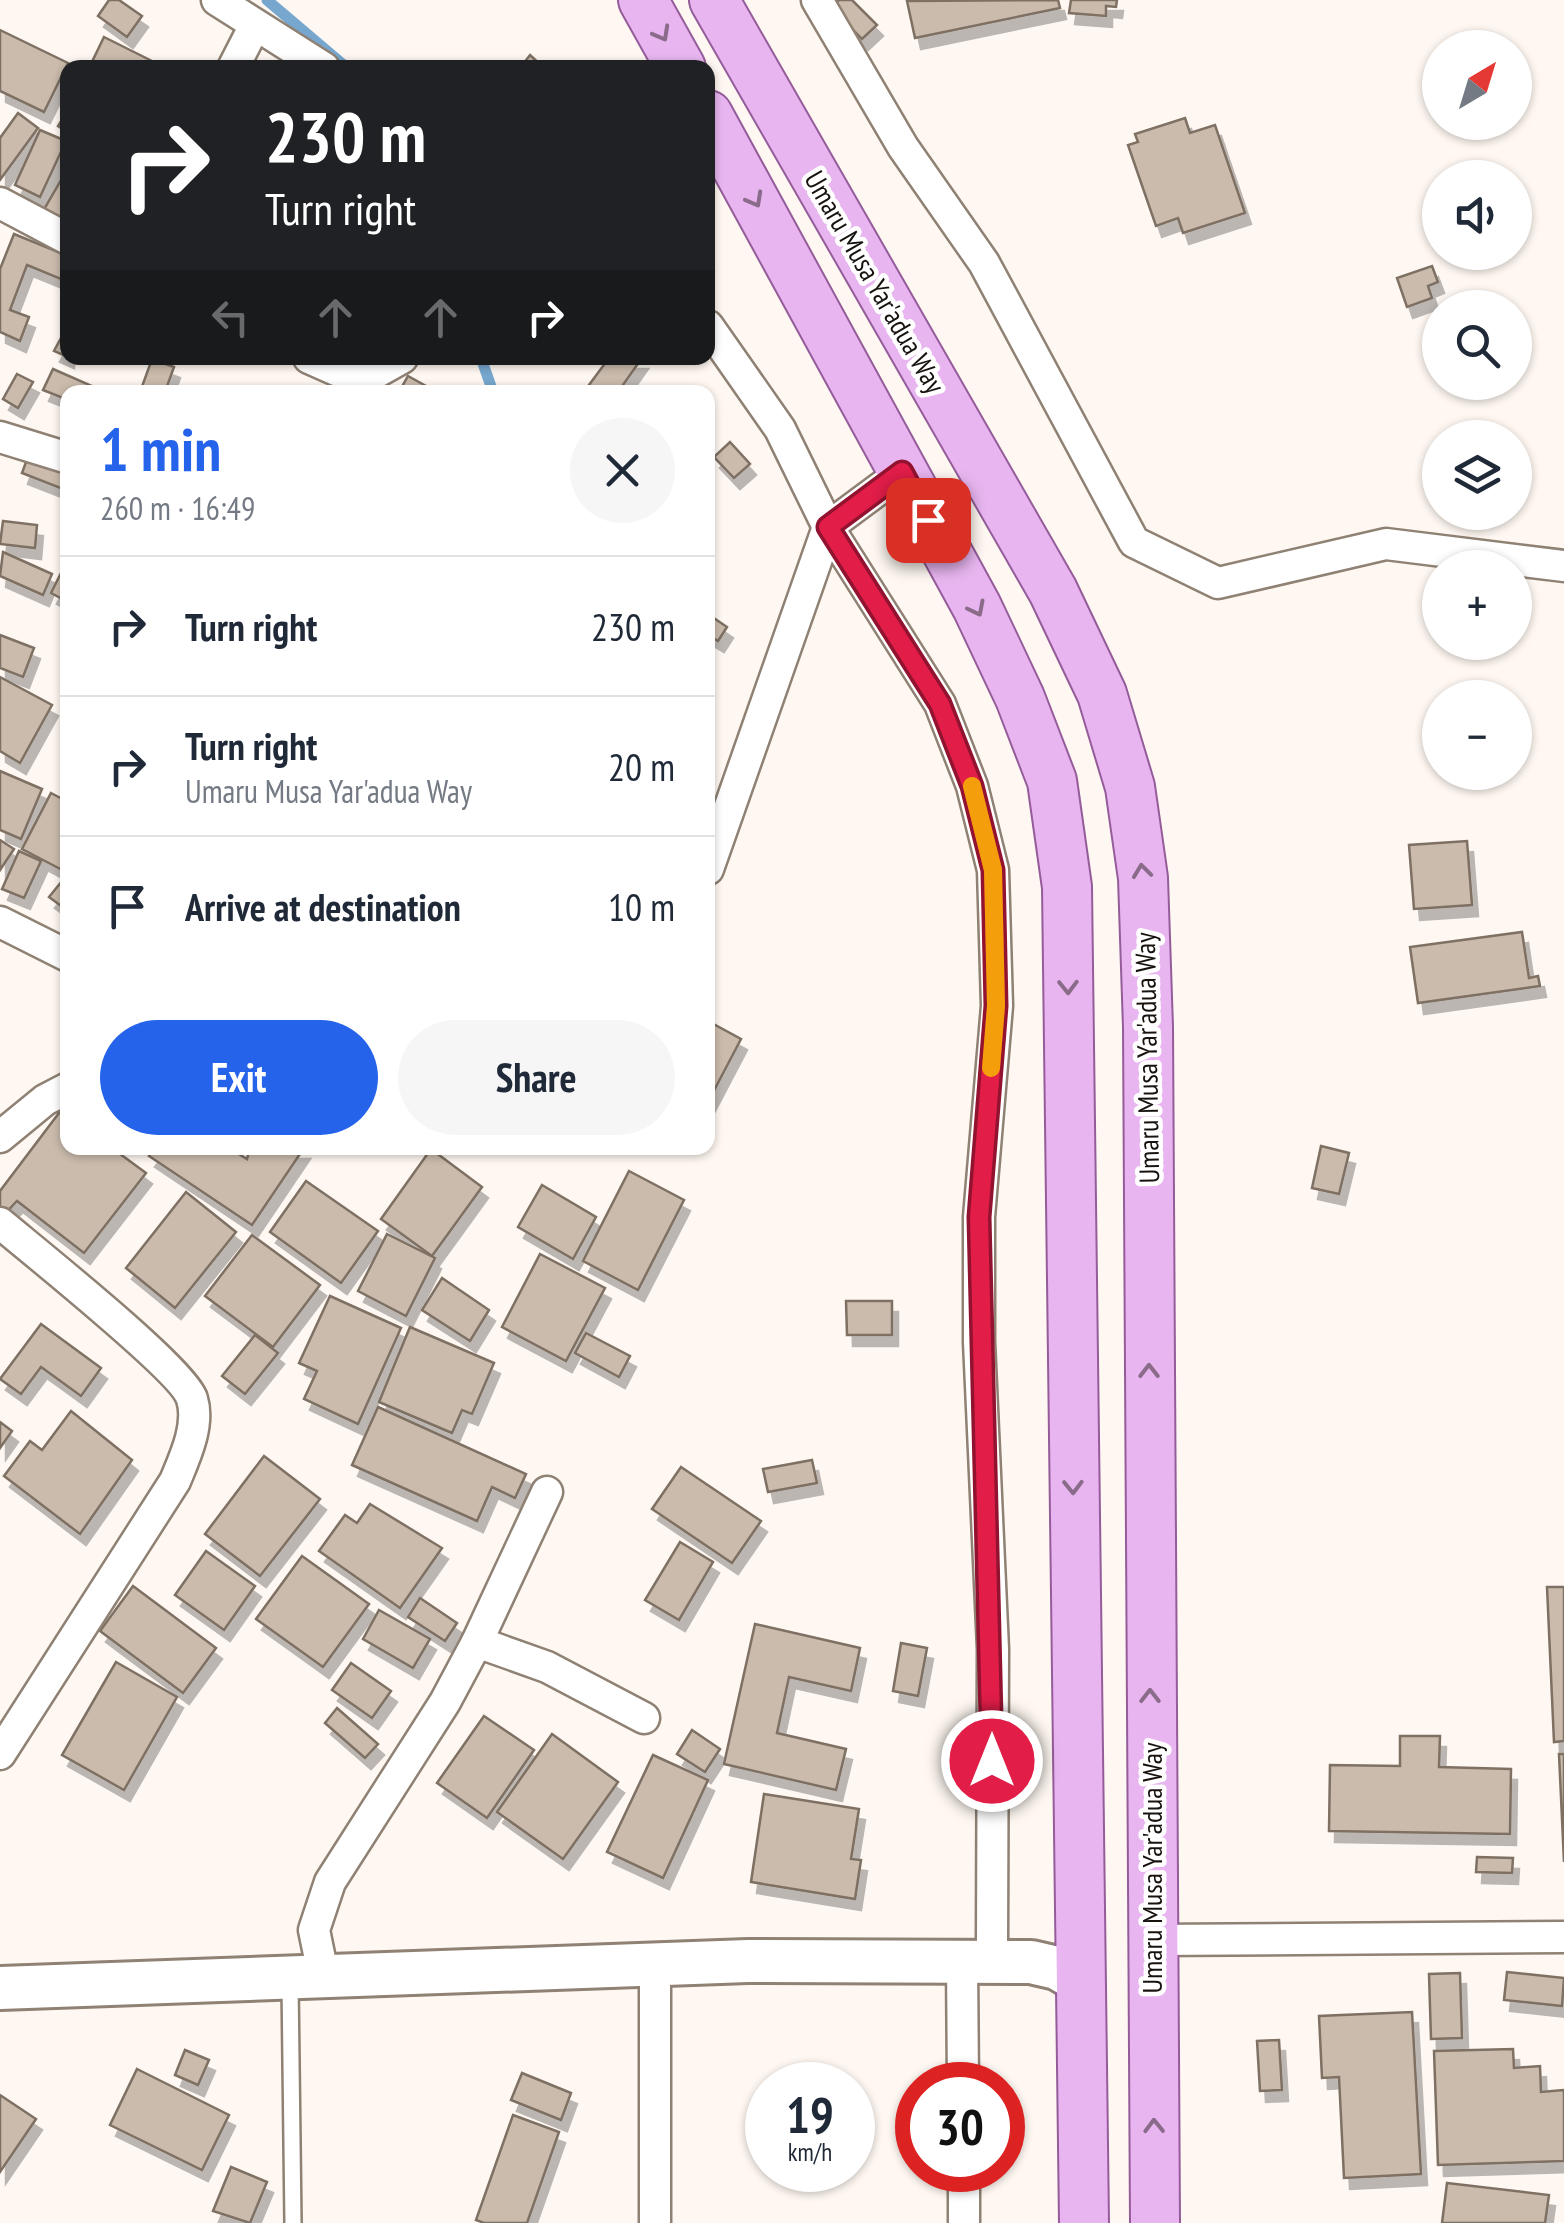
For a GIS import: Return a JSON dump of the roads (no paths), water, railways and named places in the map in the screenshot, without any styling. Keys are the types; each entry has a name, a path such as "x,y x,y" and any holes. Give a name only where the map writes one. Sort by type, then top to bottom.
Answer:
{"main road":[{"path":"642,0 676,60"},
{"name":"Umaru Musa Yar'adua Way","path":"714,0 1053,591 1102,694 1130,787 1143,878 1148,1026 1155,2223"},
{"path":"715,128 977,607 1052,780 1067,886 1084,2223"},
{"path":"0,1963 305,1969 977,1954 1050,1940 1080,1922"},
{"path":"0,1988 694,1942 977,1954 1057,1968 1081,1982"}],"street":[{"path":"217,0 311,60"},
{"path":"818,0 902,147 984,263 1134,542 1218,584 1386,544 1564,566"},
{"path":"237,60 255,25"},
{"path":"0,203 60,235"},
{"path":"715,336 780,429 828,527 940,704 972,786 993,870 996,1006 979,1217 979,1342 992,1649 977,1954 965,2062"},
{"path":"321,365 357,385"},
{"path":"364,385 392,365"},
{"path":"0,437 60,456"},
{"path":"715,849 828,527 902,472"},
{"path":"0,922 60,952"},
{"path":"0,1138 60,1094"},
{"path":"0,1223 163,1363 193,1400 190,1445 175,1481 0,1754"},
{"path":"305,1969 330,1882 445,1702 548,1492"},
{"path":"477,1642 547,1667 644,1718"},
{"path":"1152,1940 1564,1937"},
{"path":"655,2223 656,1964"},
{"path":"964,2192 964,2223"}],"lane":[{"path":"293,2223 305,1969"}],"waterway":[{"path":"267,0 338,60"},
{"path":"483,365 491,385"}]}
